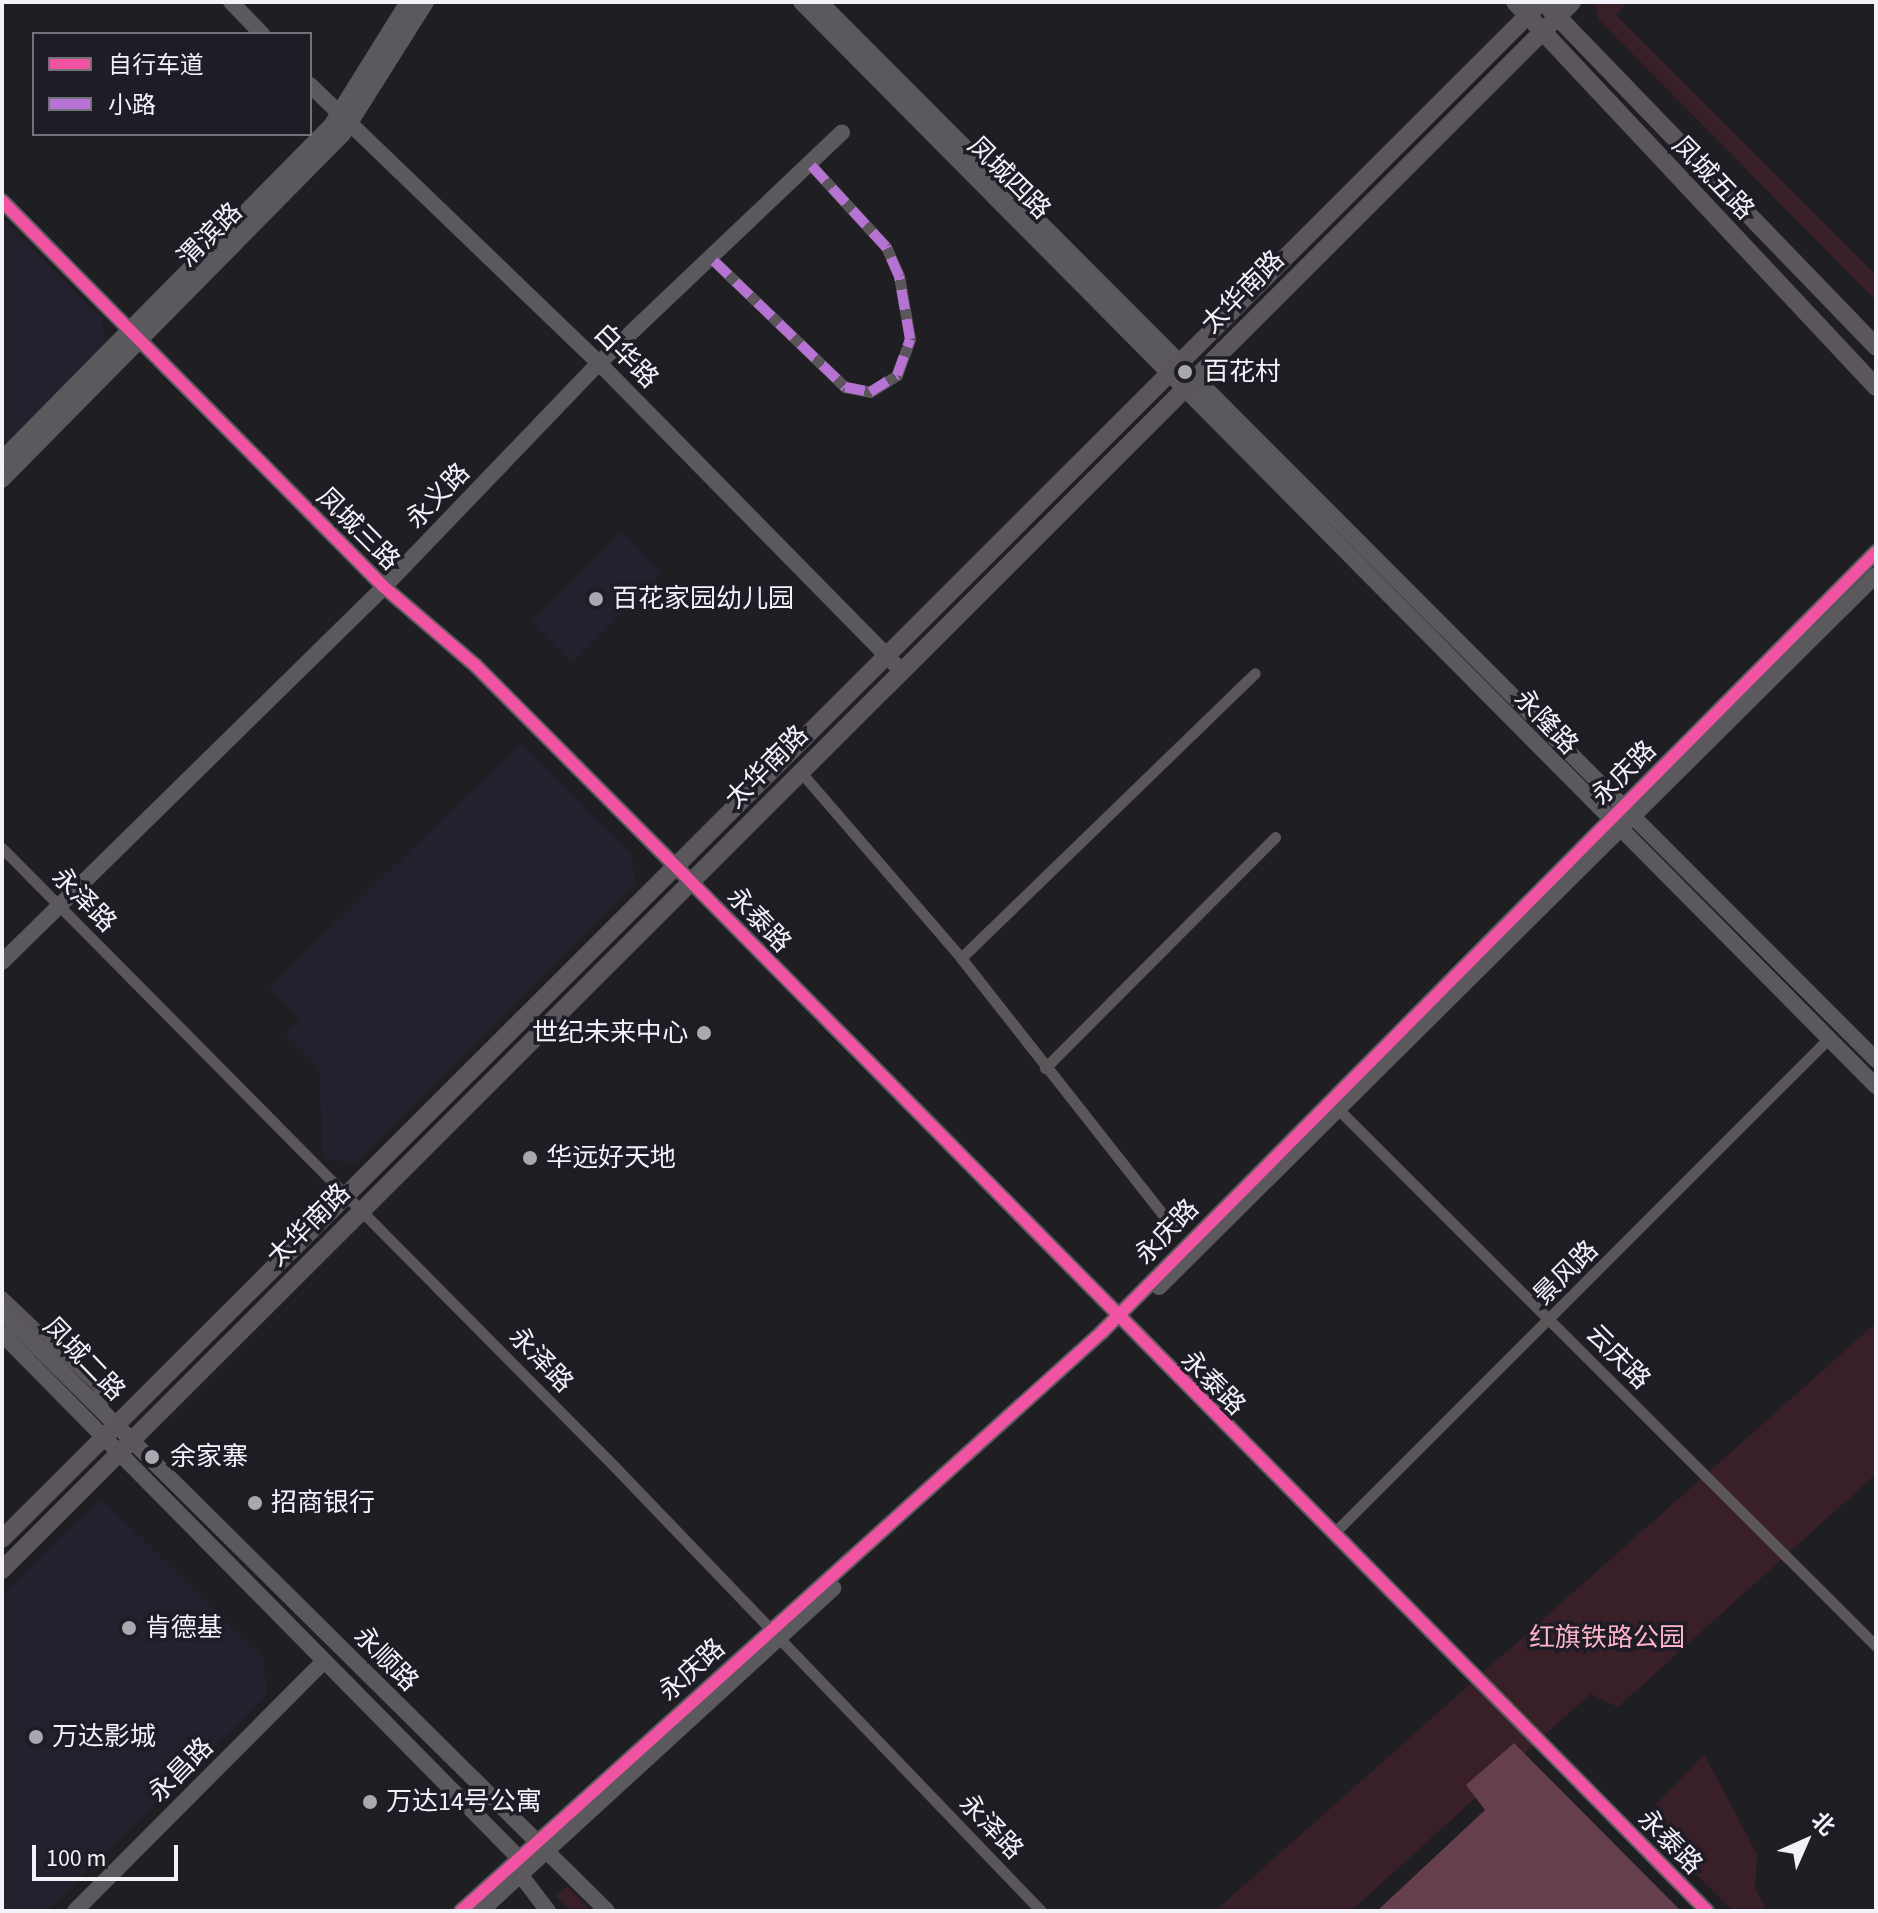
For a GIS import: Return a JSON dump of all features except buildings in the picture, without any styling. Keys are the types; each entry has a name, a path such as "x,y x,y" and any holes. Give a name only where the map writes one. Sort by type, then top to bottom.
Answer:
{"main road":[{"name":"凤城五路","path":"1515,2 1539,33 1876,387"},
{"name":"太华南路","path":"2,1570 131,1440 677,868 1174,366 1542,2"},
{"name":"凤城五路","path":"1542,2 1876,347"},
{"name":"太华南路","path":"2,1539 106,1425 356,1203 691,882 799,770 1572,2"}],"street":[{"path":"231,2 260,32"},
{"name":"渭滨路","path":"344,120 408,2"},
{"name":"渭滨路","path":"2,480 133,336 344,120 426,2"},
{"name":"凤城四路","path":"801,2 1174,366 1198,374"},
{"name":"凤城四路","path":"820,2 1174,366 1185,388"},
{"name":"白华路","path":"312,87 599,363 901,670"},
{"name":"永义路","path":"2,962 384,587 599,363 714,261 842,132"},
{"path":"714,261 845,387 870,392 897,375 910,339 899,276 886,247 810,164"},
{"name":"凤城三路","path":"2,201 384,587 475,665 691,882"},
{"name":"渭滨路","path":"2,459 133,336"},
{"name":"永隆路","path":"1198,374 1876,1060"},
{"name":"永隆路","path":"1185,388 1614,825 1876,1086"},
{"name":"永庆路","path":"481,1911 519,1873 542,1844 1118,1320 1628,811 1876,552"},
{"name":"永庆路","path":"1628,811 1876,575"},
{"path":"961,958 1255,673"},
{"path":"799,770 961,958 1173,1227"},
{"path":"1045,1068 1275,837"},
{"name":"永泽路","path":"2,848 356,1203 1041,1911"},
{"name":"永泰路","path":"691,882 1118,1320 1707,1911"},
{"name":"景风路","path":"1333,1534 1550,1321 1828,1039"},
{"name":"云庆路","path":"1333,1104 1876,1646"},
{"path":"2,1296 98,1387 106,1425"},
{"name":"凤城二路","path":"2,1312 106,1425 114,1455"},
{"name":"凤城二路","path":"2,1334 106,1425 131,1440"},
{"name":"永顺路","path":"131,1440 607,1911"},
{"name":"永顺路","path":"114,1455 516,1855"},
{"name":"永昌路","path":"75,1911 322,1663"},
{"name":"永庆路","path":"461,1911 516,1855 542,1844"},
{"path":"516,1855 519,1873 548,1911"}],"shaded area":[{"path":"2,218 102,319 105,343 2,447"},
{"path":"622,532 662,573 572,663 531,622"},
{"path":"521,743 632,855 634,885 355,1164 323,1158 319,1067 285,1033 301,1018 269,988"},
{"path":"101,1498 264,1659 266,1696 47,1911 2,1911 2,1595"},
{"path":"1514,1743 1681,1911 1377,1911 1485,1810 1466,1785"}],"green space":[{"path":"1594,2 1628,2 1616,15 1876,275 1876,301 1599,20"},
{"name":"红旗铁路公园","path":"1876,1323 1876,1474 1618,1707 1590,1694 1351,1911 1215,1911"},
{"path":"1704,1754 1757,1854 1755,1888 1767,1911 1733,1911 1642,1820"},
{"path":"567,1886 591,1911 571,1911 556,1896"}],"marked path":[{"path":"714,261 845,387 870,392 897,375 910,339 899,276 886,247 810,164"}],"cycle path":[{"path":"2,201 384,587 475,665 1707,1911"},
{"path":"461,1911 1102,1332 1876,552"}],"place":[{"name":"百花村","path":"1185,372"},
{"name":"百花家园幼儿园","path":"596,599"},
{"name":"世纪未来中心","path":"704,1033"},
{"name":"华远好天地","path":"530,1158"},
{"name":"余家寨","path":"152,1457"},
{"name":"招商银行","path":"255,1503"},
{"name":"肯德基","path":"129,1628"},
{"name":"万达影城","path":"36,1737"},
{"name":"万达14号公寓","path":"370,1802"}]}
